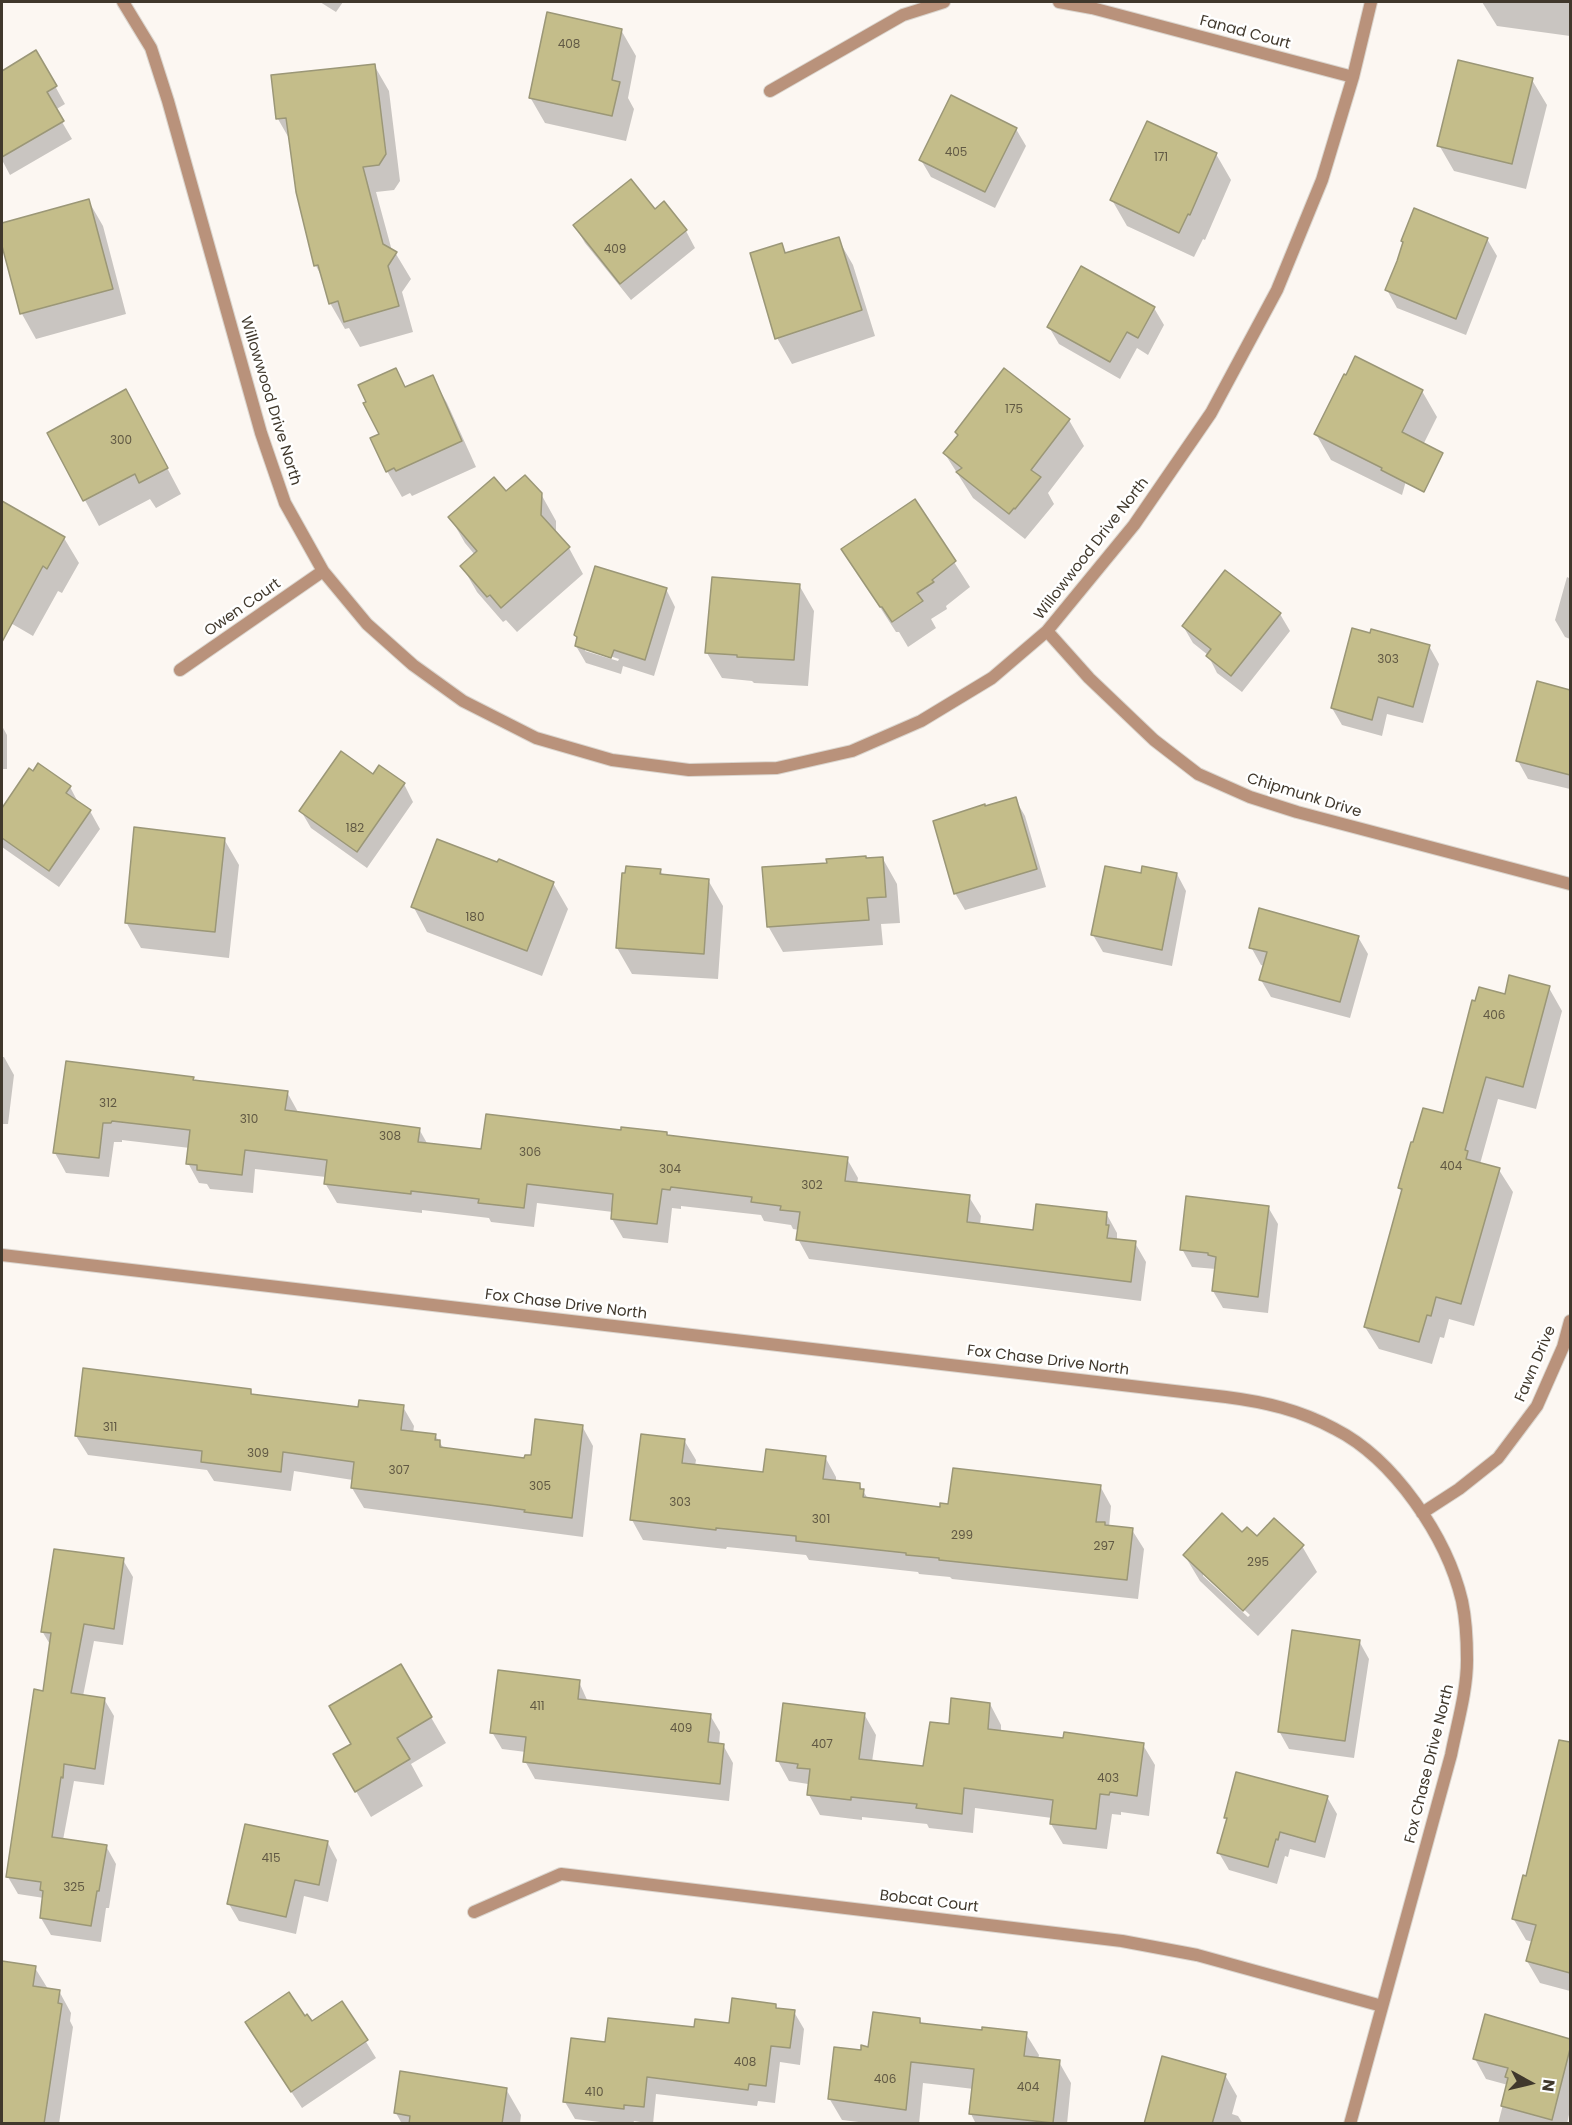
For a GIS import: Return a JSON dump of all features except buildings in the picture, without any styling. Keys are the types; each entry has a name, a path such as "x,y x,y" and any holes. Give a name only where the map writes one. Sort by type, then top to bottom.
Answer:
{"street":[{"name":"Willowwood Drive North","path":"123,2 151,48 261,433 285,503 323,571 367,624 414,665 463,701 536,738 612,760 689,770 777,768 852,751 921,721 992,678 1047,631 1134,525 1211,413 1277,290 1322,180 1353,77 1371,2"},
{"path":"770,91 903,15 944,2"},
{"name":"Fanad Court","path":"1059,2 1092,8 1353,77"},
{"name":"Owen Court","path":"180,670 323,571"},
{"name":"Chipmunk Drive","path":"1047,631 1089,678 1154,740 1198,774 1250,798 1297,812 1570,884"},
{"name":"Fox Chase Drive North","path":"2,1255 1254,1400 1293,1410 1347,1436 1374,1456 1392,1474 1422,1513 1440,1545 1462,1602 1467,1661 1464,1694 1451,1755 1350,2124"},
{"name":"Fawn Drive","path":"1422,1513 1459,1489 1498,1458 1537,1406 1563,1347 1570,1321"},
{"name":"Bobcat Court","path":"474,1912 561,1874 1122,1941 1197,1955 1382,2006"}]}
